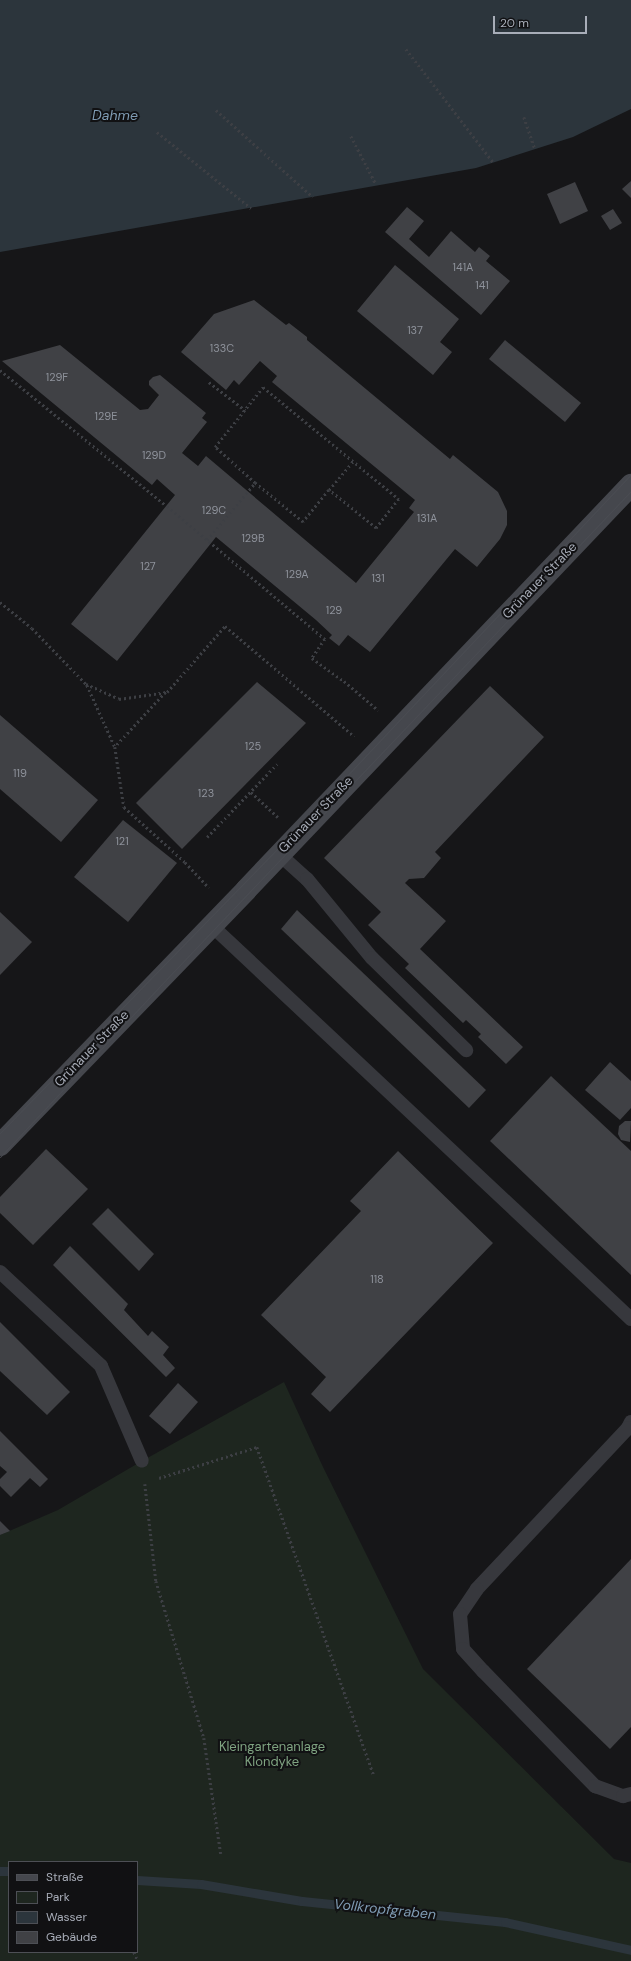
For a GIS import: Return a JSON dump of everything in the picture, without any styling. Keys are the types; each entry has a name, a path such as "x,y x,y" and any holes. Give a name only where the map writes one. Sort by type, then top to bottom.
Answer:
{"main road":[{"name":"Grünauer Straße","path":"0,1145 631,485"}],"lane":[{"path":"279,854 307,879 372,958 466,1050"},
{"path":"211,925 631,1319"},
{"path":"0,1272 101,1366 142,1461"},
{"path":"631,1422 628,1428 478,1589 460,1614 463,1649 483,1671 595,1786 623,1796 631,1794"}],"path":[{"path":"406,49 493,162"},
{"path":"216,110 313,197"},
{"path":"524,117 535,149"},
{"path":"157,132 251,208"},
{"path":"351,136 376,184"},
{"path":"0,370 208,540 325,639 312,658 344,681 381,713"},
{"path":"209,382 245,410"},
{"path":"329,490 376,528 399,499 353,461 263,388 215,447 255,483 304,522 329,490 353,461"},
{"path":"208,540 255,483"},
{"path":"0,602 32,628 86,684 115,747 124,807 185,862 210,888"},
{"path":"115,747 167,692 225,626 356,738"},
{"path":"86,684 119,699 167,692"},
{"path":"207,837 277,764"},
{"path":"251,792 274,813"},
{"path":"145,1482 257,1447 374,1775"},
{"path":"142,1461 156,1581 204,1738 221,1854"}],"green space":[{"name":"Kleingartenanlage Klondyke","path":"284,1382 323,1467 423,1669 614,1859 631,1863 631,1961 0,1961 0,1535 58,1510 142,1461"}],"water":[{"name":"Dahme","path":"0,0 631,0 631,109 573,137 476,168 0,252"}],"building":[{"path":"631,181 631,198 622,189"},
{"path":"575,182 588,211 560,224 547,194"},
{"path":"407,207 424,221 409,239 429,257 451,231 475,252 479,247 490,256 486,261 510,281 481,315 385,232"},
{"path":"613,209 622,223 610,230 601,216"},
{"path":"395,265 459,319 440,342 452,352 433,375 357,311"},
{"path":"254,300 286,325 289,323 307,337 307,340 450,459 453,455 498,492 507,511 507,525 500,539 477,567 455,549 370,652 348,635 339,646 329,638 332,635 316,620 216,537 117,661 71,624 175,495 157,479 152,485 2,361 60,345 140,410 148,409 159,395 149,385 149,381 153,377 160,375 206,413 202,418 207,422 182,453 198,466 206,456 356,583 414,512 409,508 415,500 272,382 277,376 260,361 239,385 234,380 226,390 181,352 214,314"},
{"path":"505,340 581,403 565,422 489,359"},
{"path":"257,682 306,723 182,849 136,803"},
{"path":"490,686 544,737 435,852 441,858 424,878 409,879 405,883 446,921 420,949 523,1047 506,1064 478,1037 481,1034 466,1020 463,1023 405,968 409,964 368,925 381,912 324,858"},
{"path":"0,715 98,800 61,842 0,789"},
{"path":"123,820 177,863 128,922 74,877"},
{"path":"297,910 486,1090 469,1108 281,929"},
{"path":"0,912 32,942 0,975"},
{"path":"610,1062 631,1081 631,1108 620,1120 585,1090"},
{"path":"551,1076 631,1151 631,1275 490,1141"},
{"path":"625,1121 631,1121 630,1142 621,1140 618,1134 619,1126"},
{"path":"46,1149 88,1189 33,1245 0,1213 0,1197"},
{"path":"398,1151 493,1243 330,1412 311,1394 326,1377 261,1315 361,1211 350,1201"},
{"path":"108,1208 154,1254 139,1271 92,1224"},
{"path":"70,1246 128,1304 124,1310 148,1336 152,1331 169,1347 163,1355 175,1368 166,1377 53,1265"},
{"path":"0,1322 70,1392 47,1415 0,1371"},
{"path":"178,1383 198,1402 170,1434 149,1416"},
{"path":"0,1431 48,1479 40,1487 30,1478 11,1497 0,1486 0,1479 7,1472 0,1466"},
{"path":"0,1521 10,1531 0,1535"},
{"path":"631,1559 631,1727 610,1749 527,1669"}],"waterway":[{"name":"Vollkropfgraben","path":"0,1871 8,1871"},
{"name":"Vollkropfgraben","path":"138,1880 201,1884 302,1901 505,1922 631,1950"}],"tram line":[{"path":"0,1133 293,833 631,474"},
{"path":"0,1157 158,988 631,491"}]}
